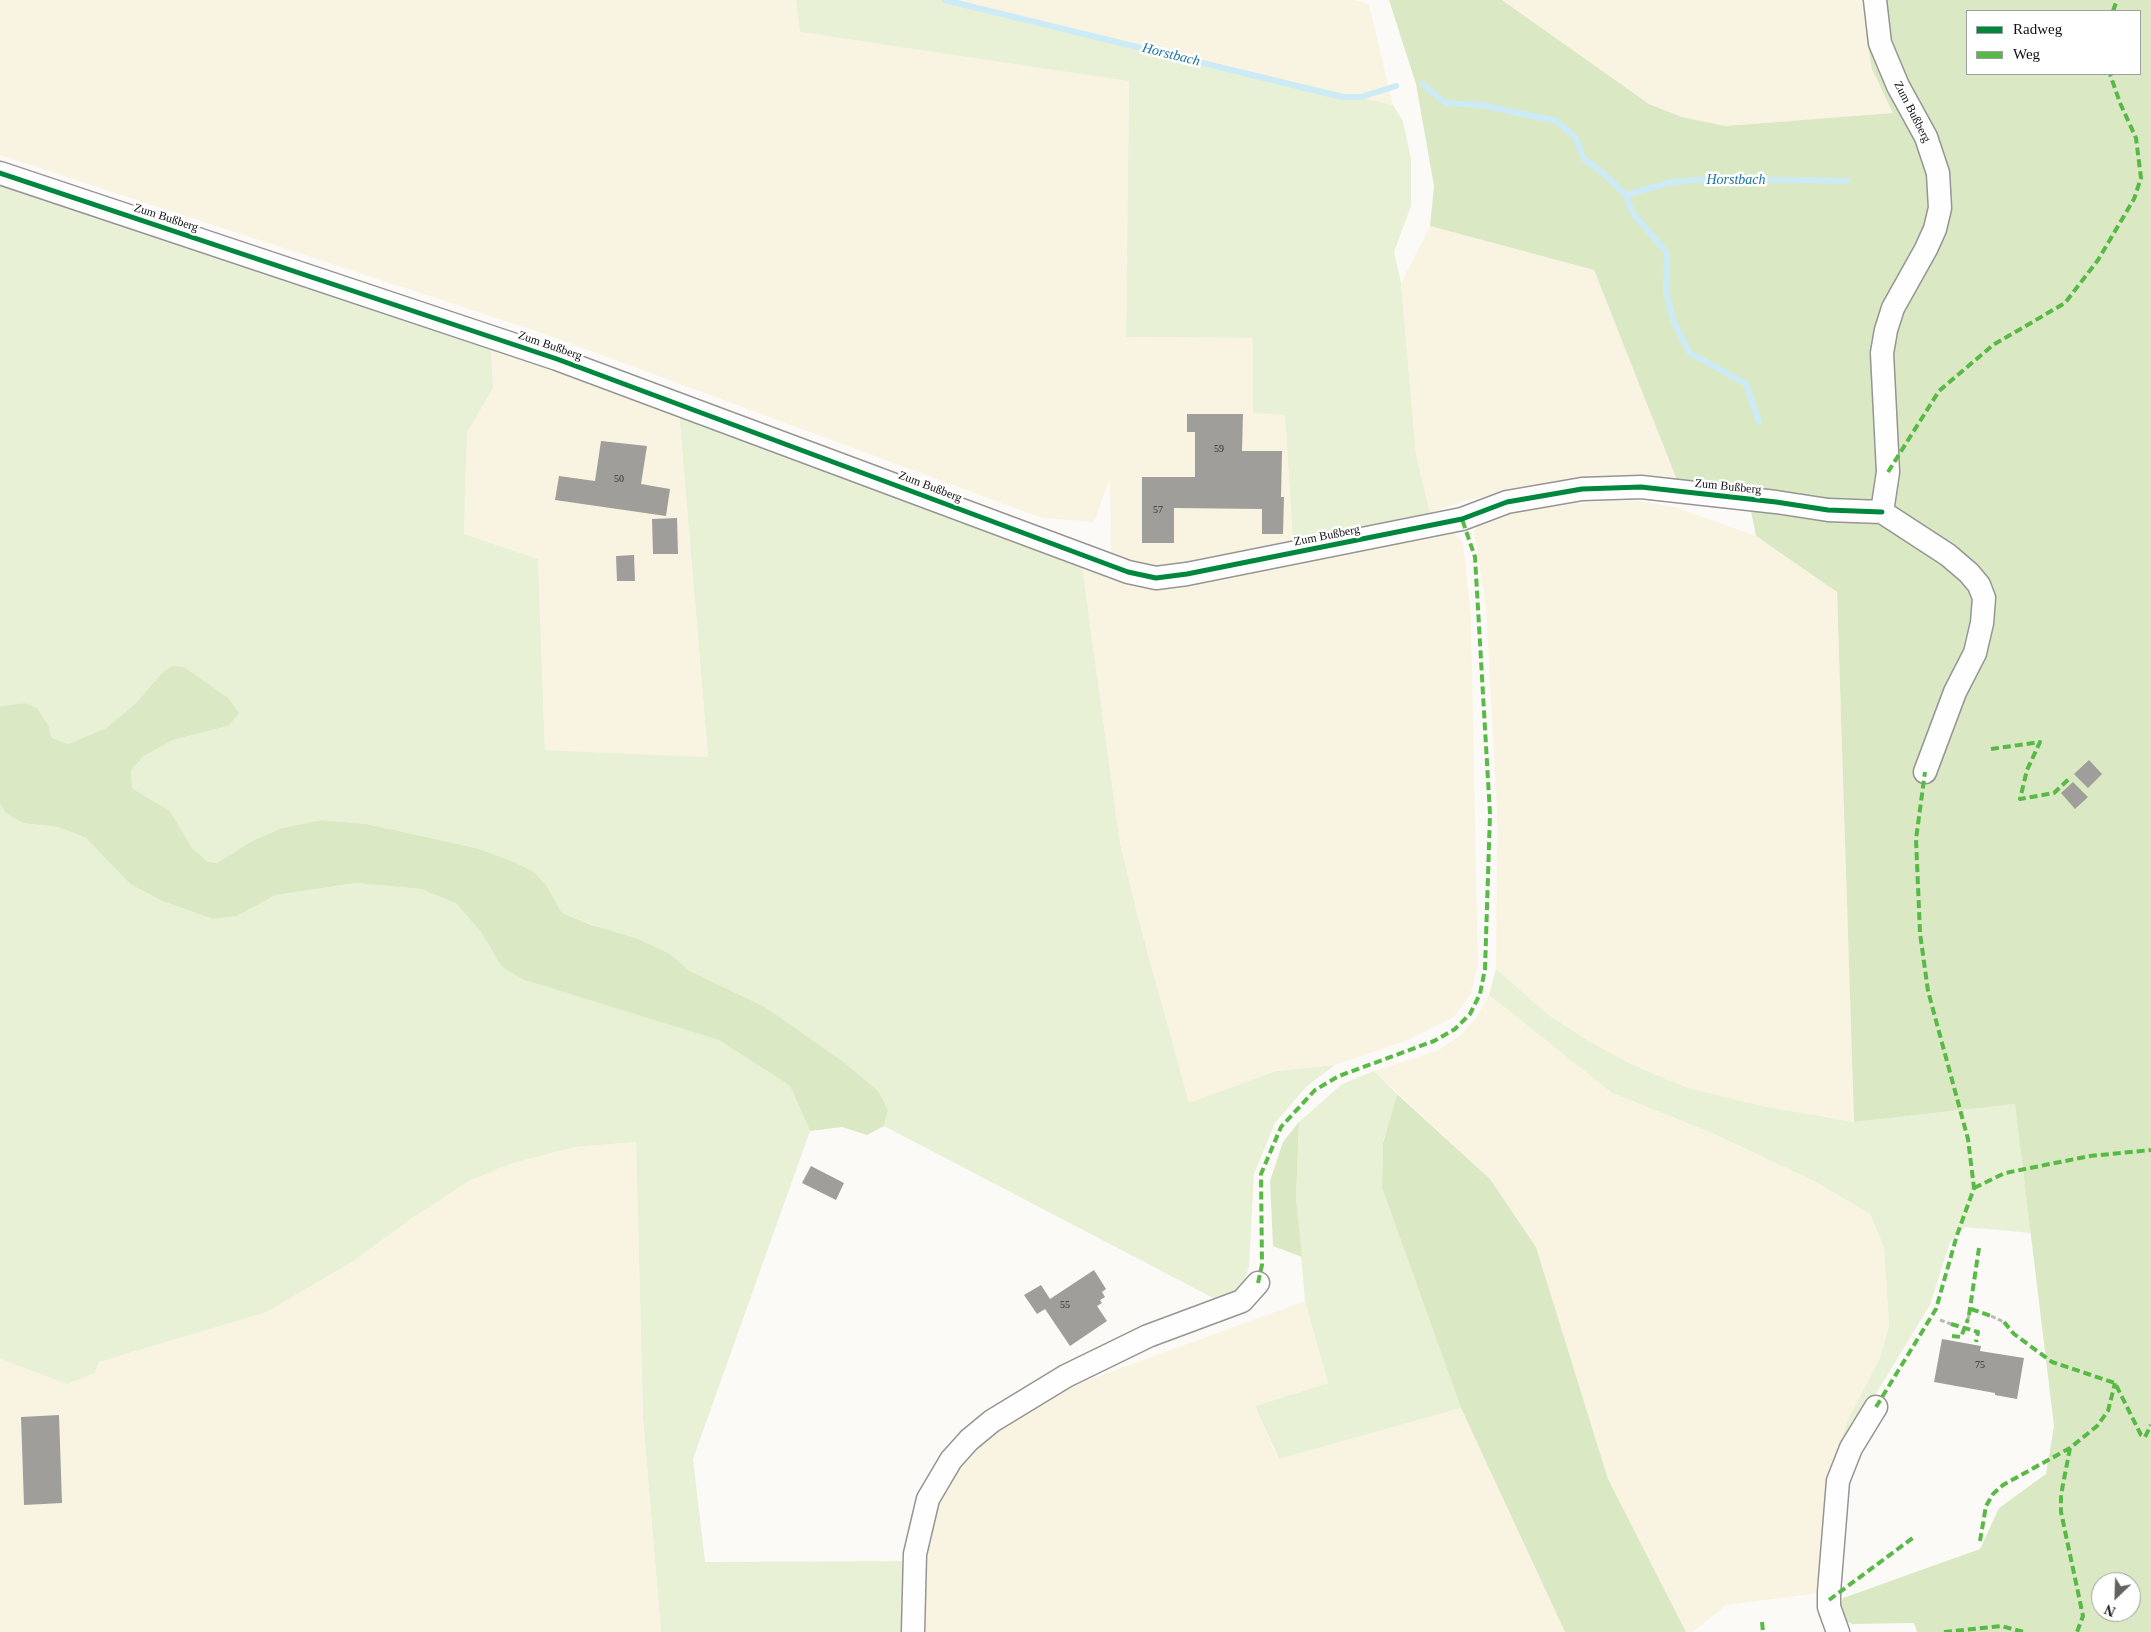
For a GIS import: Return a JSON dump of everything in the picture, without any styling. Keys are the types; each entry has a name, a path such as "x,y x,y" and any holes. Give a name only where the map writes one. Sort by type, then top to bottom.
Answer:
{"street":[{"name":"Zum Bußberg","path":"0,173 557,359 1121,570 1156,578 1187,574 1462,520 1507,502 1582,490 1641,487 1776,502 1828,510 1882,512 1888,472 1882,353 1886,330 1892,308 1926,249 1935,229 1940,208 1938,173 1926,137 1898,86 1880,42 1875,0"},
{"path":"1882,512 1970,573 1979,585 1984,598 1982,623 1975,653 1954,692 1925,772"},
{"path":"913,1632 915,1554 928,1499 951,1460 969,1440 992,1421 1066,1376 1148,1336 1242,1301 1258,1283"},
{"path":"1838,1632 1829,1607 1838,1481 1850,1448 1876,1407"}],"path":[{"path":"1991,1316 2004,1322"},
{"path":"1940,1320 1951,1324"}],"shaded area":[{"path":"0,0 796,0 800,32 1129,80 1126,337 1254,338 1253,413 1285,414 1293,542 1167,568 1140,567 1111,560 1110,478 1094,522 1042,518 545,334 0,155"},
{"path":"949,0 1354,0 1369,4 1393,105"},
{"path":"1502,0 1866,0 1872,69 1894,113 1725,126 1682,117 1649,104"},
{"path":"1430,226 1594,270 1677,480 1602,476 1527,486 1465,501 1430,513 1416,454 1401,283"},
{"path":"491,346 679,412 708,757 545,750 538,559 464,534 467,433 493,388"},
{"path":"1626,499 1675,507 1756,536 1837,592 1854,1122 1762,1106 1688,1088 1633,1065 1587,1040 1550,1016 1496,969 1497,812 1486,607 1474,532 1478,524 1501,513 1576,503"},
{"path":"1441,530 1455,533 1463,543 1471,616 1478,965 1471,993 1454,1017 1408,1040 1335,1065 1276,1071 1189,1104 1139,921 1120,843 1082,566 1139,583"},
{"path":"1489,995 1612,1093 1712,1133 1814,1181 1870,1214 1884,1248 1889,1326 1879,1360 1849,1417 1829,1471 1819,1593 1726,1605 1693,1632 1686,1632 1608,1479 1536,1247 1490,1179 1374,1071 1439,1050 1462,1034 1478,1015"},
{"path":"636,1142 643,1418 661,1632 0,1632 0,1359 67,1384 95,1373 99,1362 267,1312 355,1260 411,1219 469,1181 513,1163 575,1147"},
{"path":"1305,1301 1328,1383 1255,1406 1278,1459 1461,1408 1565,1632 924,1632 924,1565 938,1502 957,1469 983,1439 1077,1384"}],"green space":[{"path":"796,0 949,0 1393,105 1403,121 1411,159 1411,206 1394,252 1401,283 1416,454 1430,513 1293,542 1285,415 1253,413 1253,338 1126,337 1129,81 800,32"},
{"path":"1389,0 1502,0 1649,104 1682,117 1725,126 1893,113 1872,69 1866,35 1866,0 2151,0 2151,1632 1917,1632 1914,1623 1852,1624 1842,1619 1839,1609 1843,1598 1980,1549 1999,1508 2046,1474 2054,1426 2015,1104 1854,1122 1837,592 1756,536 1746,487 1677,480 1594,270 1430,226 1434,186 1416,84"},
{"path":"0,182 491,346 493,388 467,433 464,534 538,559 545,750 708,757 679,412 1082,566 1120,843 1139,921 1189,1103 1276,1071 1335,1065 1307,1086 1275,1123 1254,1174 1249,1267 1243,1284 1235,1292 1217,1300 884,1126 888,1110 879,1092 765,1007 690,971 670,954 562,913 548,888 512,861 476,848 367,824 321,820 282,828 254,840 217,863 207,861 192,848 170,811 132,788 131,770 144,756 173,740 228,726 172,666 162,673 135,704 106,728 68,744 52,738 49,727 25,703 0,706"},
{"path":"172,666 184,667 228,698 239,713 228,726 173,740 144,756 131,770 132,788 170,811 192,848 207,861 217,863 254,840 282,828 321,820 367,824 476,848 512,861 535,873 548,888 562,913 592,925 638,939 670,954 690,971 765,1007 846,1064 879,1092 888,1110 884,1126 867,1135 842,1127 810,1131 790,1086 719,1040 522,979 501,966 481,932 456,903 421,889 356,883 276,895 237,916 213,919 162,901 130,884 86,838 58,827 22,823 5,812 0,804 0,706 25,703 37,708 49,727 52,738 68,744 106,728 135,704 162,673"},
{"path":"0,804 5,812 22,823 58,827 86,838 130,884 162,901 213,919 237,916 276,895 356,883 421,889 456,902 481,932 501,966 719,1040 790,1086 810,1131 693,1459 705,1562 910,1561 906,1632 661,1632 643,1418 636,1142 575,1147 513,1163 469,1181 411,1219 355,1260 267,1312 99,1362 95,1373 67,1384 0,1359"},
{"path":"1496,969 1550,1016 1587,1040 1633,1065 1688,1088 1762,1106 1854,1122 2015,1104 2031,1233 1965,1227 1950,1242 1930,1305 1829,1471 1849,1417 1879,1360 1889,1326 1884,1248 1870,1214 1814,1181 1712,1133 1612,1093 1489,995"},
{"path":"1374,1071 1397,1094 1383,1142 1382,1188 1461,1408 1279,1459 1255,1406 1328,1383 1305,1301 1296,1199 1299,1122 1342,1084"},
{"path":"1397,1094 1490,1179 1536,1247 1608,1479 1686,1632 1565,1632 1461,1408 1382,1188 1383,1143"},
{"path":"1299,1122 1296,1199 1302,1257 1273,1246 1270,1181 1283,1142"}],"building":[{"path":"1187,414 1243,414 1242,451 1282,451 1281,497 1284,497 1283,534 1262,534 1262,509 1174,508 1174,543 1142,543 1142,477 1195,477 1195,432 1187,432"},
{"path":"601,441 647,446 641,484 670,489 666,516 555,500 559,476 595,481"},
{"path":"677,518 678,554 653,554 652,519"},
{"path":"634,555 635,581 617,581 616,556"},
{"path":"2089,760 2102,774 2088,788 2074,774"},
{"path":"2073,782 2088,797 2075,809 2061,793"},
{"path":"811,1166 844,1183 836,1200 802,1183"},
{"path":"1094,1270 1106,1289 1102,1292 1105,1297 1100,1300 1102,1303 1097,1306 1107,1321 1070,1346 1045,1309 1037,1314 1024,1295 1041,1285 1050,1299"},
{"path":"1942,1339 1981,1346 1980,1351 2024,1358 2017,1399 1934,1382"},
{"path":"59,1415 62,1503 24,1505 21,1417"}],"waterway":[{"name":"Horstbach","path":"945,0 1342,97 1361,97 1396,86"},
{"name":"Horstbach","path":"1423,84 1445,103 1481,105 1556,121 1575,137 1584,159 1603,173 1626,195 1632,212 1667,253 1666,292 1674,323 1690,353 1746,384 1759,422"},
{"name":"Horstbach","path":"1626,195 1672,182 1713,179 1847,181"}],"marked path":[{"path":"2113,10 2117,0"},
{"path":"1888,472 1939,391 1993,345 2065,303 2098,260 2134,199 2141,178 2136,138 2120,103 2110,75"},
{"path":"1258,1283 1262,1265 1261,1174 1281,1127 1315,1090 1339,1076 1434,1041 1455,1029 1470,1014 1480,994 1485,969 1490,814 1475,557 1462,519"},
{"path":"1991,749 2040,742 2027,770 2020,799 2054,793 2071,777"},
{"path":"1876,1407 1936,1309 1957,1235 1974,1188 1968,1139 1928,991 1920,933 1916,839 1925,772"},
{"path":"1974,1188 2005,1173 2090,1156 2151,1150"},
{"path":"1969,1315 1979,1248"},
{"path":"1971,1309 1991,1316"},
{"path":"1952,1336 1961,1337 1968,1319"},
{"path":"2004,1322 2014,1334 2052,1362 2115,1383 2141,1435 2145,1437 2151,1425"},
{"path":"1951,1324 1978,1332 1976,1342"},
{"path":"1980,1541 1986,1506 1993,1494 2003,1485 2070,1448 2097,1426 2108,1411 2115,1383"},
{"path":"2070,1448 2061,1495 2061,1512 2083,1616 2077,1632"},
{"path":"1829,1600 1914,1537"},
{"path":"1762,1622 1763,1632"},
{"path":"1944,1632 2001,1626 2024,1632"}],"cycle path":[{"path":"0,173 557,359 1128,572 1156,578 1187,574 1462,519 1507,502 1582,489 1641,487 1776,502 1828,510 1882,512"}]}
